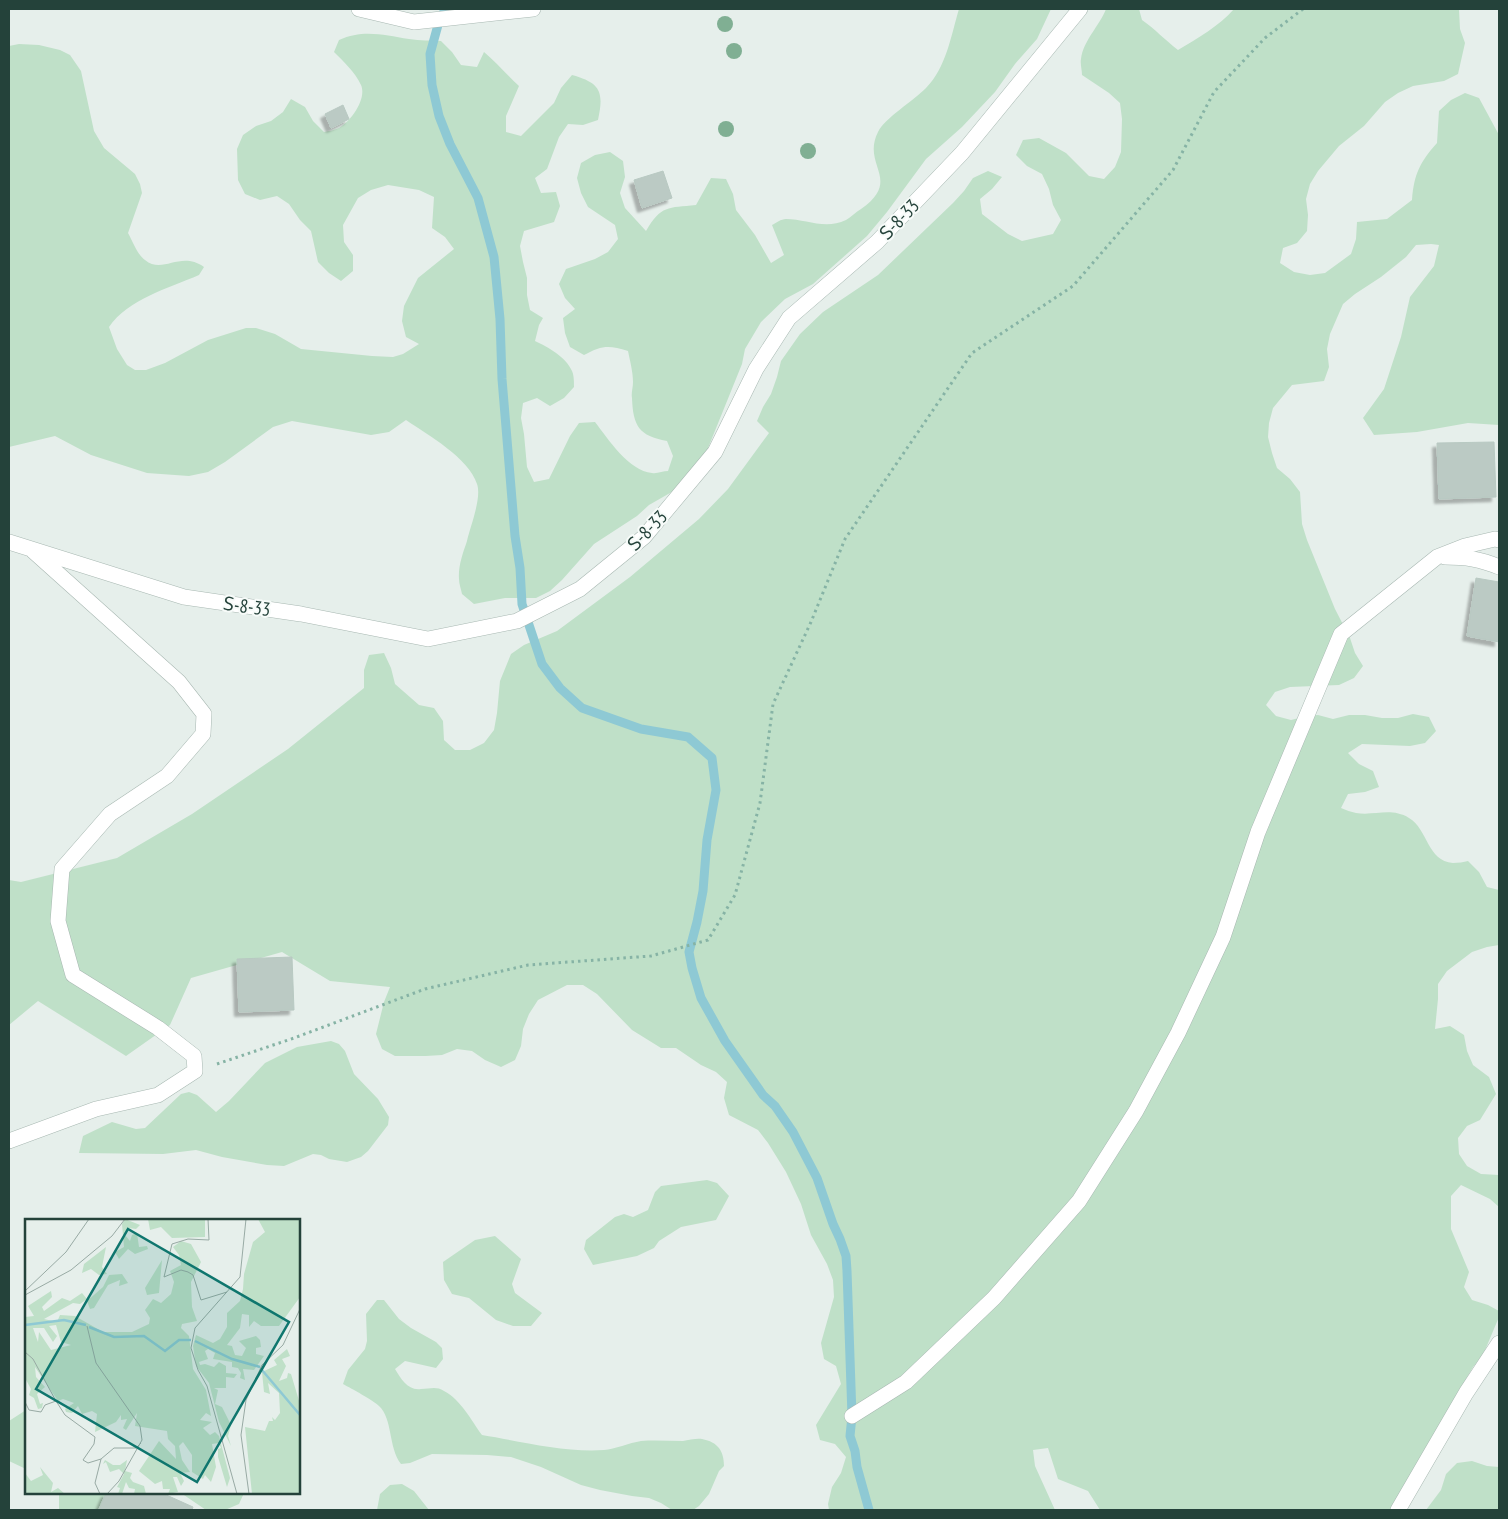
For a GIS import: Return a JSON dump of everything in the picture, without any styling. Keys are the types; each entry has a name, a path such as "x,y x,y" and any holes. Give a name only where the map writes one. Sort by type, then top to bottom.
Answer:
{"street":[{"path":"359,9 414,22 533,9"},
{"name":"Տ-8-33","path":"9,542 184,597 301,614 428,639 517,621 580,589 644,537 715,452 756,368 789,318 876,242 962,152 1080,9"},
{"path":"852,1416 906,1382 994,1298 1080,1200 1136,1111 1178,1033 1223,937 1258,832 1341,634 1437,557 1465,546 1495,539 1499,540"},
{"path":"9,1141 96,1109 158,1095 195,1071 194,1056 158,1028 73,976 58,921 62,868 110,814 167,776 203,734 204,714 180,682 28,548"},
{"path":"1437,557 1465,557 1482,560 1499,567"},
{"path":"1398,1510 1466,1393 1499,1343"}],"path":[{"path":"195,1071 294,1038 425,989 528,965 652,956 708,940 734,895 755,821 760,802 773,704 811,622 845,539 972,353 1073,286 1174,170 1214,92 1265,38 1303,9"}],"green space":[{"path":"959,9 1051,9 1037,39 1015,64 995,92 962,127 926,159 867,236 813,284 785,299 761,322 745,349 742,364 706,453 677,489 649,505 637,516 594,544 562,580 550,591 536,598 505,598 474,604 462,594 459,569 477,504 477,484 473,474 457,456 406,420 389,432 371,435 292,421 273,427 208,472 189,476 147,473 91,455 55,436 9,447 9,46 19,44 39,45 60,50 70,55 81,71 94,131 104,148 135,174 140,184 142,193 128,233 142,257 152,264 158,265 187,261 195,262 204,267 199,275 150,295 138,302 117,317 109,327 117,349 127,365 135,370 146,370 165,363 208,340 246,328 256,328 275,334 301,349 372,356 393,357 403,354 419,344 406,337 402,321 404,306 418,278 454,249 445,237 432,228 434,197 419,190 388,185 371,190 358,198 343,225 344,242 353,255 353,271 341,281 318,262 311,231 300,220 289,204 277,196 260,200 245,194 238,180 237,149 243,135 256,126 271,121 283,112 291,99 305,107 313,121 324,132 339,128 353,115 362,97 361,85 349,67 334,52 339,40 357,35 374,34 413,40 441,41 461,65 477,67 484,52 519,86 506,116 506,132 521,136 554,103 561,88 572,75 595,85 601,102 598,120 583,125 568,124 559,137 547,169 535,178 541,193 556,192 560,206 554,222 524,231 520,246 527,278 527,295 530,310 543,318 535,341 551,349 566,361 572,371 574,381 574,387 564,398 550,406 537,398 523,403 521,418 527,467 534,482 549,479 570,436 579,423 595,422 620,453 635,467 643,471 654,473 668,471 673,456 667,441 644,433 636,423 632,396 633,382 628,351 606,347 596,349 584,355 570,347 565,333 563,318 575,309 565,298 559,284 566,269 595,259 608,252 618,239 615,225 588,207 581,193 577,178 581,163 595,155 610,152 623,161 625,177 620,193 625,208 646,231 656,216 666,209 696,205 711,178 726,179 733,194 736,210 755,235 771,263 784,255 772,225 786,219 823,224 838,223 848,219 873,198 879,189 880,180 874,154 874,144 878,132 887,121 933,80 947,51"},
{"path":"1106,9 1139,9 1142,20 1178,50 1215,26 1234,9 1459,9 1460,29 1465,43 1458,74 1444,81 1413,86 1385,102 1364,126 1339,146 1318,171 1310,184 1306,199 1307,231 1297,243 1283,248 1280,263 1294,272 1310,275 1325,273 1351,254 1356,239 1357,222 1387,219 1412,200 1414,183 1419,169 1426,156 1437,143 1439,111 1451,100 1465,93 1479,98 1499,135 1499,425 1468,423 1417,432 1374,435 1363,418 1384,389 1401,337 1410,297 1434,266 1439,245 1431,244 1416,245 1406,257 1343,304 1330,334 1327,349 1329,367 1324,381 1292,385 1273,408 1269,423 1268,437 1277,468 1290,479 1300,492 1302,524 1307,540 1335,609 1363,666 1354,678 1339,685 1290,687 1275,692 1266,705 1276,716 1291,720 1318,715 1333,719 1349,715 1398,718 1413,714 1429,717 1436,731 1425,743 1410,746 1362,744 1348,753 1359,764 1373,771 1379,787 1365,792 1348,794 1341,808 1356,813 1396,813 1409,818 1420,829 1438,857 1453,863 1468,861 1479,872 1487,887 1499,890 1499,945 1472,952 1447,971 1438,984 1435,1029 1450,1026 1464,1035 1467,1051 1473,1065 1489,1077 1496,1094 1480,1120 1467,1126 1458,1138 1459,1154 1467,1166 1481,1174 1499,1175 1499,1207 1490,1199 1461,1185 1451,1196 1451,1229 1469,1272 1464,1287 1472,1300 1499,1311 1499,1317 1483,1355 1466,1379 1461,1394 1430,1448 1419,1459 1396,1510 1100,1510 1088,1491 1058,1479 1048,1448 1033,1450 1035,1466 1055,1510 829,1510 828,1504 832,1487 841,1473 846,1457 835,1444 820,1440 816,1425 841,1384 836,1366 824,1359 821,1343 834,1297 833,1280 827,1264 811,1235 801,1204 786,1172 758,1130 729,1115 724,1098 727,1082 716,1072 701,1065 676,1048 661,1048 632,1030 597,994 583,985 567,985 538,1000 529,1014 523,1029 521,1046 515,1060 501,1067 485,1060 472,1051 457,1049 442,1055 395,1056 382,1049 376,1034 390,987 330,981 282,952 191,978 170,1025 126,1056 38,1001 9,1025 9,880 21,882 117,858 192,814 288,749 364,688 364,670 369,655 384,653 391,668 395,684 419,705 434,708 443,721 444,740 455,750 470,750 484,743 494,730 500,681 511,654 524,645 557,631 630,577 699,519 728,489 769,433 757,421 771,394 781,361 800,334 823,312 878,275 953,203 973,178 988,171 1002,177 980,199 982,214 1008,234 1022,241 1053,234 1061,220 1053,205 1049,189 1042,174 1027,166 1016,155 1023,140 1039,138 1066,153 1089,176 1104,179 1115,167 1121,152 1122,119 1120,103 1109,93 1082,75 1081,62 1082,52 1088,39"},
{"path":"331,1041 339,1044 345,1051 354,1074 378,1099 389,1117 388,1125 361,1157 347,1162 313,1154 284,1166 222,1157 196,1150 163,1154 79,1153 83,1136 112,1122 136,1129 145,1128 181,1094 189,1092 197,1095 216,1112 265,1063 297,1047"},
{"path":"707,1180 717,1183 729,1196 716,1220 681,1227 659,1241 654,1248 637,1256 593,1265 584,1249 586,1240 615,1217 624,1214 633,1217 648,1210 655,1192 661,1186"},
{"path":"495,1236 521,1259 512,1284 515,1293 542,1313 531,1326 513,1326 496,1320 469,1298 452,1294 444,1280 443,1262 475,1240"},
{"path":"377,1300 384,1300 399,1319 436,1342 442,1348 443,1359 436,1368 405,1361 395,1369 402,1380 412,1388 433,1388 450,1395 465,1411 482,1435 574,1450 608,1449 641,1441 702,1439 712,1442 719,1448 723,1456 724,1466 719,1471 709,1494 699,1506 693,1510 672,1510 649,1498 581,1485 541,1467 511,1457 432,1454 410,1463 401,1464 394,1450 387,1418 379,1406 343,1384 348,1370 365,1349 367,1341 366,1314"},
{"path":"25,1411 25,1469 9,1461 9,1421"},
{"path":"1472,1461 1487,1466 1499,1467 1499,1510 1426,1510 1441,1490 1446,1474 1457,1463"},
{"path":"402,1484 414,1491 429,1510 377,1510 380,1494 390,1485"},
{"path":"59,1494 124,1494 103,1510 59,1510"},
{"path":"182,1494 244,1494 239,1504 225,1510 206,1510"}],"building":[{"path":"343,105 349,119 331,128 325,114"},
{"path":"663,171 672,198 642,208 634,180"},
{"path":"1494,442 1496,497 1439,499 1437,443"},
{"path":"1476,578 1499,582 1499,642 1467,636"},
{"path":"292,957 294,1010 239,1012 237,959"},
{"path":"106,1494 164,1494 193,1507 192,1510 99,1509"}],"waterway":[{"path":"445,9 438,25 430,54 432,85 439,116 450,144 478,198 494,257 500,319 502,379 522,604 542,664 560,688 582,708 641,729 688,737 712,758 716,790 707,840 703,891 689,952 692,968 701,998 725,1041 763,1095 775,1106 793,1132 817,1178 846,1256 852,1416 850,1436 869,1510"}]}
